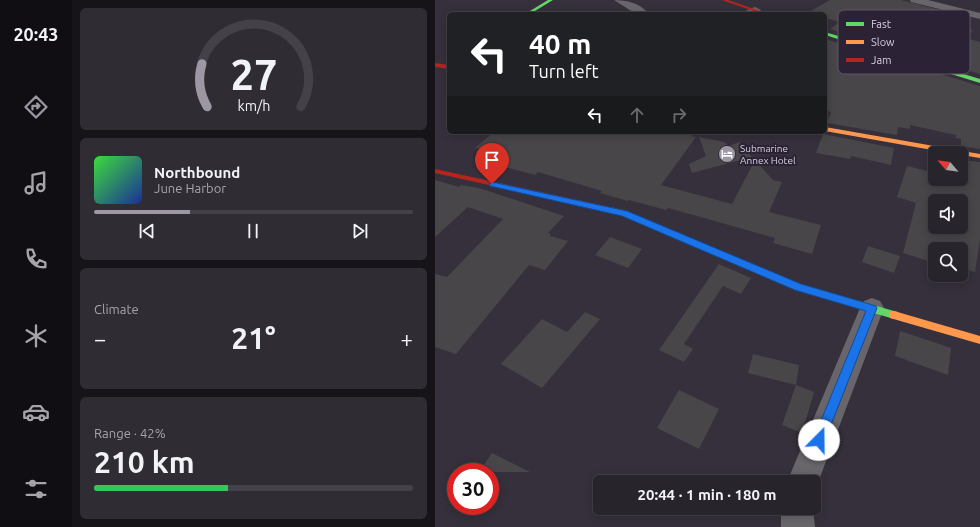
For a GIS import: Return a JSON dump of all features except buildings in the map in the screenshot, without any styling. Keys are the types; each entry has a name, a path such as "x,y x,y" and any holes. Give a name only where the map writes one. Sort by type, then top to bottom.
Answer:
{"street":[{"path":"530,12 551,0"},
{"path":"723,0 751,12"},
{"path":"915,0 956,10"},
{"path":"620,4 633,7 640,12"},
{"path":"970,14 980,16"},
{"path":"827,34 838,37"},
{"path":"957,74 980,81"},
{"path":"827,129 928,147"},
{"path":"968,154 980,156"},
{"path":"435,171 624,213 798,287 980,340"},
{"path":"805,475 872,308"},
{"path":"797,515 798,527"}],"traffic: fast":[{"path":"530,12 551,0"},
{"path":"827,34 838,37"},
{"path":"957,74 980,81"},
{"path":"664,230 798,287 894,315"}],"traffic: slow":[{"path":"827,129 928,147"},
{"path":"968,154 980,156"},
{"path":"894,315 980,340"}],"traffic: jam":[{"path":"724,0 761,12"},
{"path":"435,65 447,67"},
{"path":"435,171 624,213 664,230"}],"place":[{"name":"Submarine Annex Hotel","path":"727,154"}],"route":[{"path":"492,184 624,213 798,287 872,308 819,440"}]}
